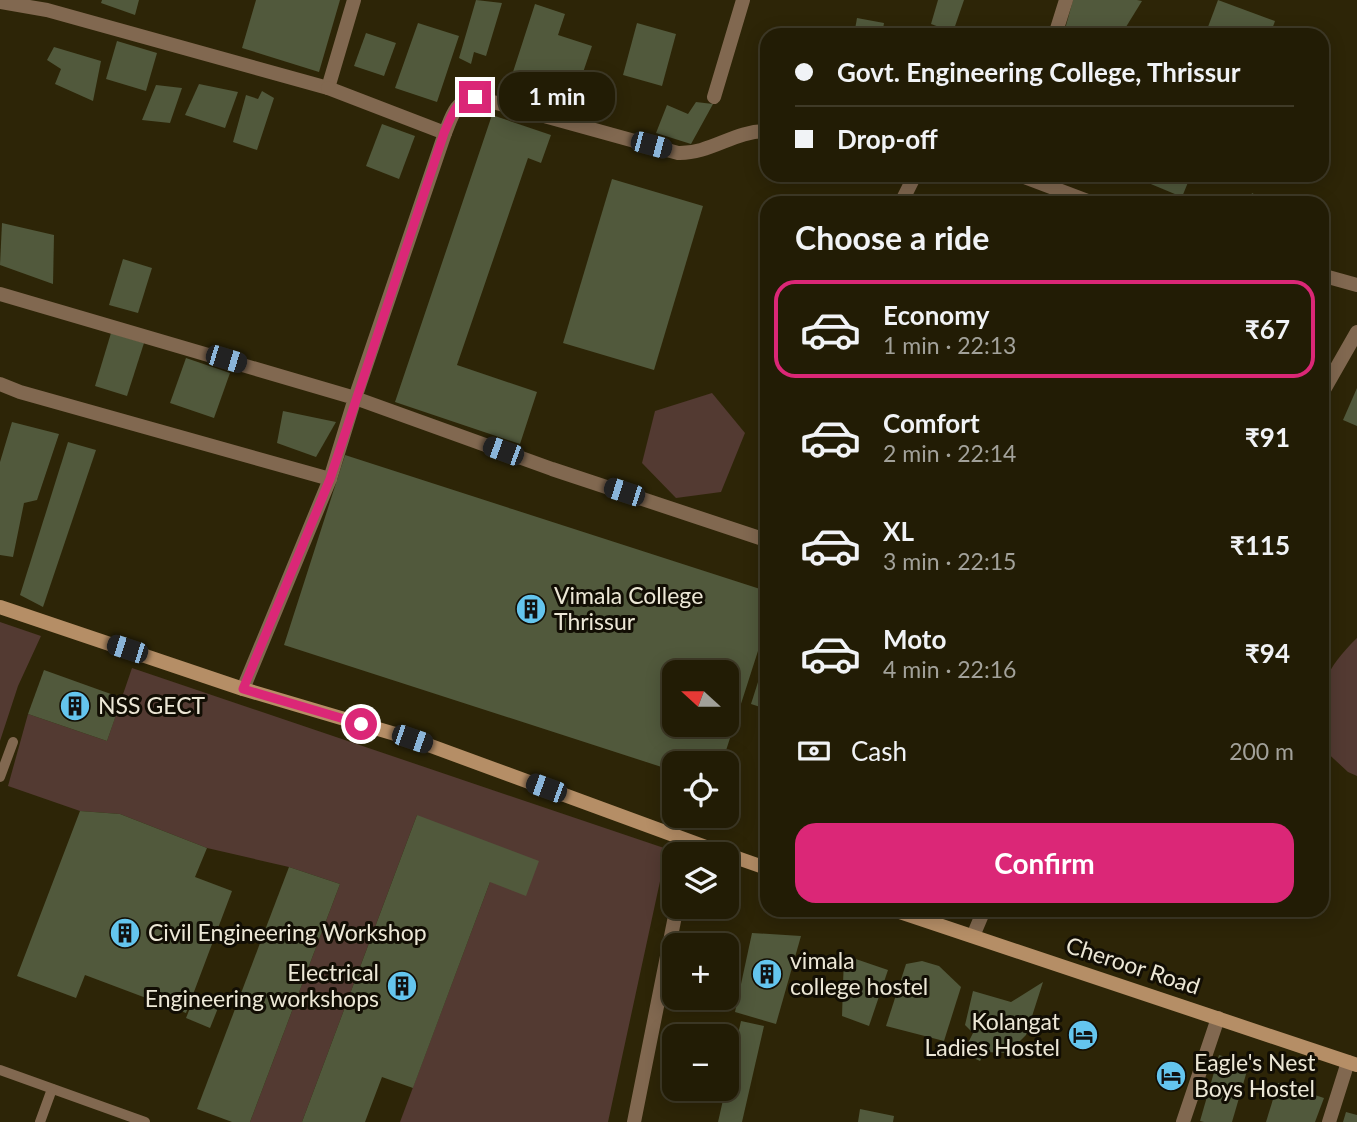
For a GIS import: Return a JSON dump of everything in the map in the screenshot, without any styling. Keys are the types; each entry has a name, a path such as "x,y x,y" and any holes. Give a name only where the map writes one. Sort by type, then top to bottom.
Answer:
{"main road":[{"path":"0,607 243,689 412,739 677,842"},
{"path":"739,859 760,866"},
{"name":"Cheroor Road","path":"915,917 1353,1064"}],"street":[{"path":"328,88 354,0"},
{"path":"714,97 743,0"},
{"path":"1057,28 1066,0"},
{"path":"0,2 47,10 328,88 444,133"},
{"path":"243,689 330,479 444,133 456,107 463,99 475,97 678,153 693,153 738,134 760,132"},
{"path":"1037,182 1072,196"},
{"path":"1329,276 1354,280"},
{"path":"0,295 355,398 552,469 760,538"},
{"path":"1329,381 1357,332"},
{"path":"0,384 20,392 330,479"},
{"path":"973,936 981,917"},
{"path":"634,1122 674,919"},
{"path":"1183,1122 1218,1018"},
{"path":"1329,1122 1353,1064"}],"lane":[{"path":"0,777 13,742"},
{"path":"0,1070 145,1122"},
{"path":"40,1122 52,1088"}],"shaded area":[{"path":"712,393 745,433 721,492 676,498 642,463 655,411"},
{"path":"0,622 41,636 18,686 0,741"},
{"path":"1357,638 1357,776 1348,772 1329,754 1329,674"},
{"path":"132,668 662,847 662,872 608,1122 400,1122 490,882 417,815 302,1122 250,1122 340,884 289,867 207,848 120,814 80,811 8,786 28,714 107,741"}],"building":[{"path":"102,0 139,0 135,15 101,3"},
{"path":"256,0 340,0 319,72 242,48"},
{"path":"476,0 502,3 486,56 474,52 471,64 459,58"},
{"path":"938,0 964,0 954,28 931,24"},
{"path":"1073,0 1142,1 1125,28 1065,28"},
{"path":"1218,0 1275,21 1272,28 1208,28"},
{"path":"535,4 565,14 558,35 592,46 575,96 512,75"},
{"path":"857,18 884,23 883,28 855,28"},
{"path":"418,23 459,36 437,102 395,88"},
{"path":"637,23 676,34 662,86 623,75"},
{"path":"366,33 396,43 384,76 354,66"},
{"path":"117,41 157,53 146,91 106,79"},
{"path":"54,47 101,61 93,101 55,84 61,69 47,60"},
{"path":"199,84 238,92 225,128 185,115"},
{"path":"156,85 182,88 170,123 142,120"},
{"path":"262,91 274,98 257,150 233,142 246,95 258,99"},
{"path":"696,102 713,104 691,144 656,133 667,105 688,114"},
{"path":"492,115 551,135 541,163 528,158 457,365 537,392 520,444 395,402"},
{"path":"382,124 415,136 399,179 366,166"},
{"path":"612,179 703,206 654,370 563,343"},
{"path":"1146,182 1188,182 1182,196"},
{"path":"2,223 54,235 53,284 0,265"},
{"path":"123,259 152,268 138,313 109,305"},
{"path":"111,333 144,343 127,396 95,386"},
{"path":"186,358 230,373 214,418 170,403"},
{"path":"1357,388 1357,426 1343,420"},
{"path":"283,411 336,422 316,457 277,443"},
{"path":"12,422 59,434 37,500 24,503 13,557 0,555 0,462"},
{"path":"68,442 96,450 43,607 20,595"},
{"name":"Vimala College Thrissur","path":"345,455 760,589 760,645 739,710 739,660 662,660 662,737 730,737 726,751 662,751 662,767 284,645"},
{"name":"NSS GECT","path":"44,670 122,698 107,741 28,714"},
{"path":"760,676 760,707 751,704"},
{"name":"Civil Engineering Workshop","path":"80,811 120,814 207,848 195,877 232,891 186,1013 85,975 76,998 17,976"},
{"name":"Electrical Engineering workshops","path":"417,815 539,861 526,896 490,882 413,1088 382,1077 365,1122 302,1122"},
{"path":"289,867 340,884 250,1122 232,1122 197,1109"},
{"name":"vimala college hostel","path":"752,933 801,936 776,1024 735,1012 739,1010 739,993"},
{"path":"844,955 888,970 869,1026 842,1016"},
{"path":"922,961 939,966 961,987 944,1041 886,1026 906,964"},
{"path":"1043,982 1026,1035 1008,1053 985,1052 980,1061 963,1053 973,1033 965,1025 973,991 1011,1002"},
{"path":"196,993 220,1003 210,1028 186,1018"},
{"path":"741,1021 764,1026 742,1122 718,1122 723,1101 739,1101"},
{"path":"1219,1055 1249,1064 1232,1122 1200,1121"},
{"path":"1278,1083 1324,1098 1315,1122 1266,1122"},
{"path":"860,1109 894,1116 893,1122 858,1122"},
{"path":"1346,1112 1357,1115 1357,1122 1343,1122"}],"place":[{"name":"Vimala College Thrissur","path":"531,609"},
{"name":"NSS GECT","path":"75,706"},
{"name":"Civil Engineering Workshop","path":"125,933"},
{"name":"vimala college hostel","path":"767,974"},
{"name":"Electrical Engineering workshops","path":"402,986"},
{"name":"Kolangat Ladies Hostel","path":"1083,1035"},
{"name":"Eagle's Nest Boys Hostel","path":"1171,1076"}],"route":[{"path":"361,724 243,689 330,479 444,133 456,107 463,99 475,97"}]}
